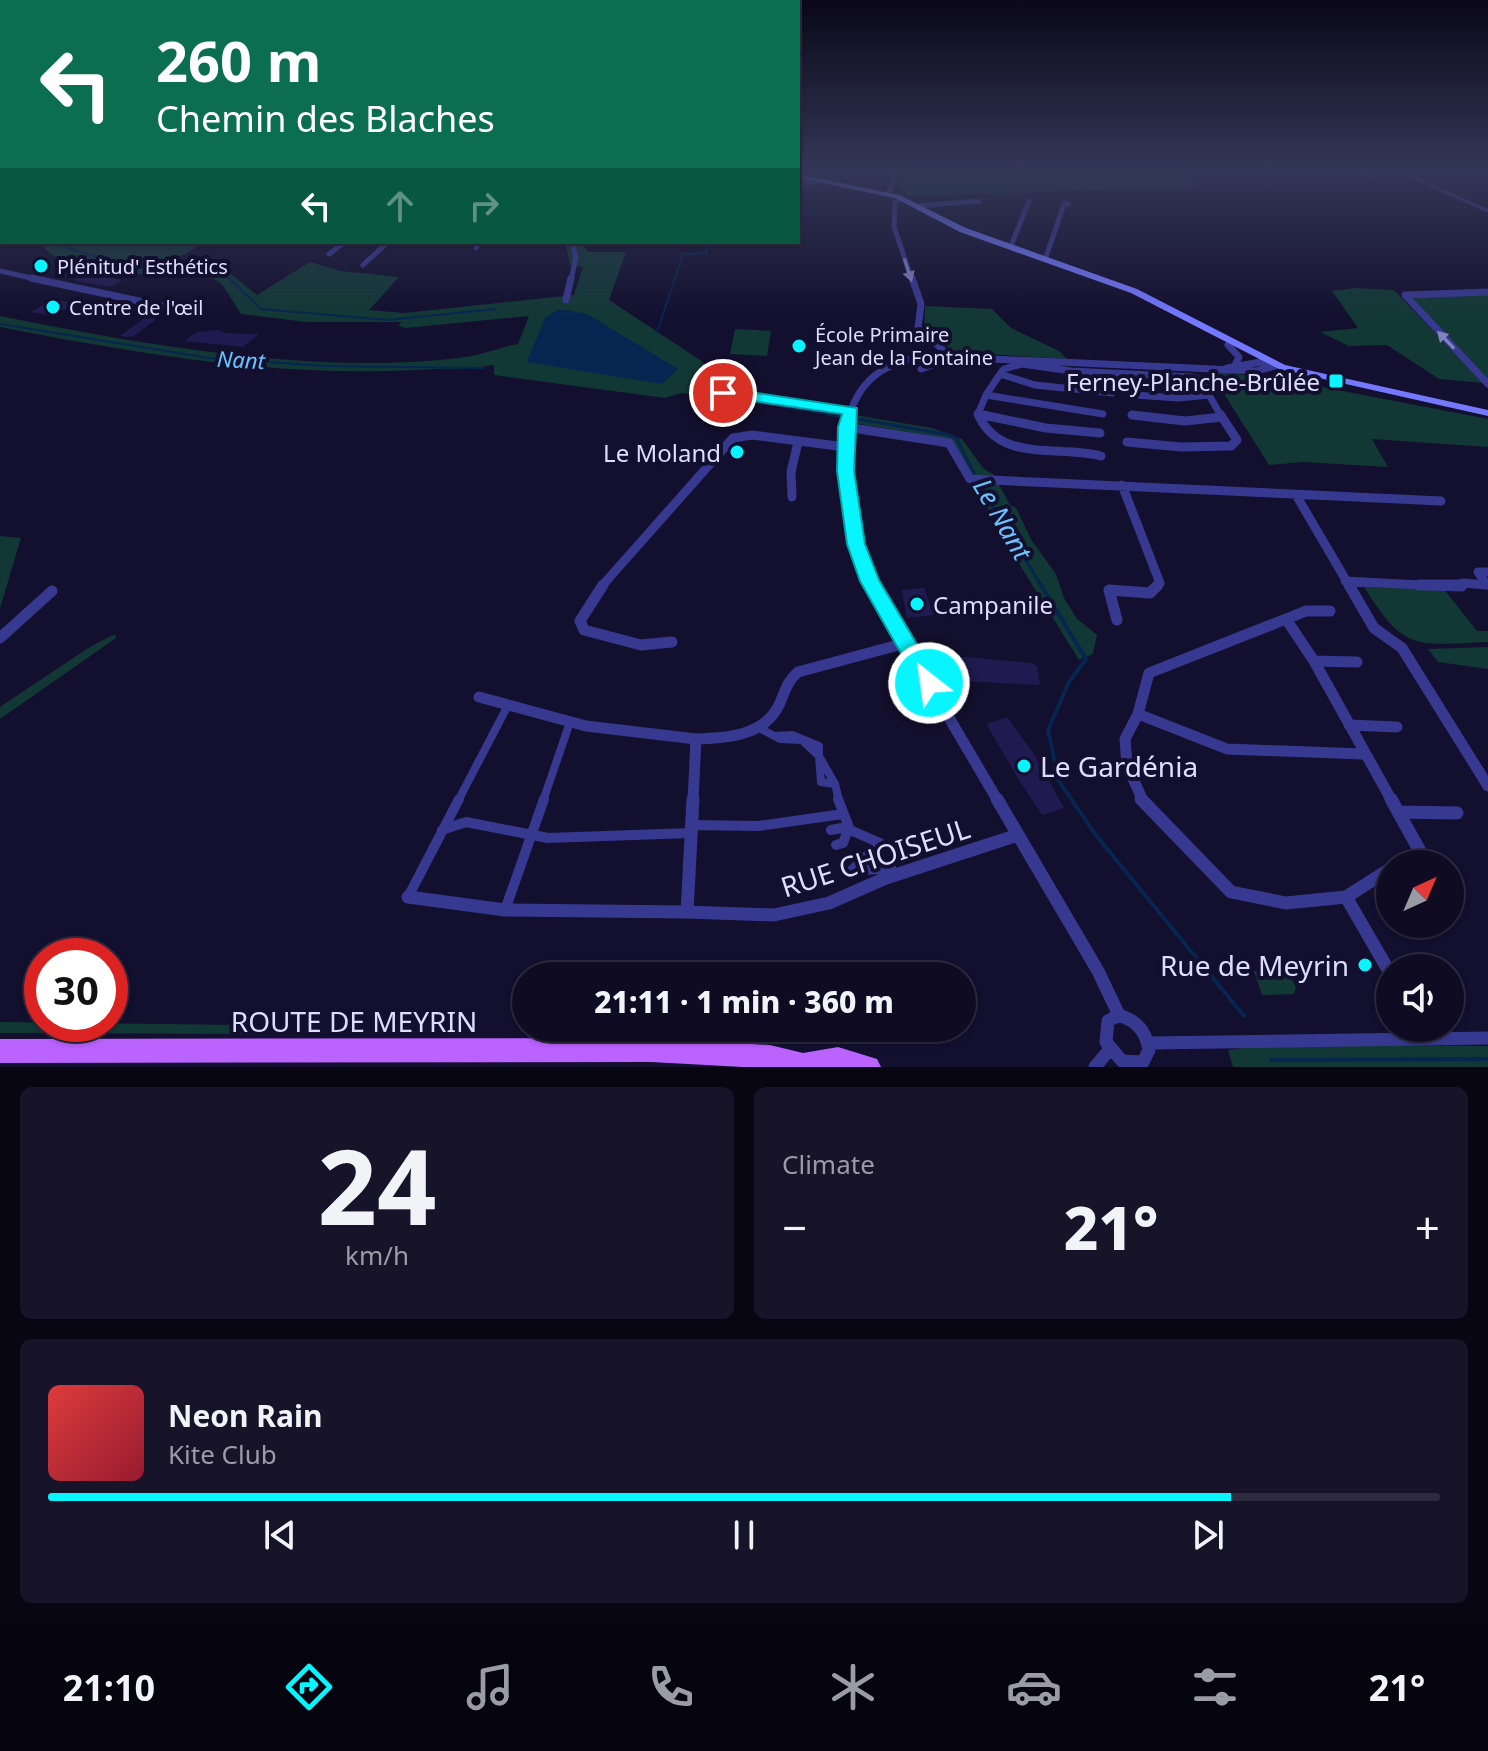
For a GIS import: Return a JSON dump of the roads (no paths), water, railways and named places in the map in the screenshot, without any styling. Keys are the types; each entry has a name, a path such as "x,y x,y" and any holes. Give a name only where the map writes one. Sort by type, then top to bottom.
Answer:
{"main road":[{"path":"944,220 1144,296 1269,364"},
{"path":"1209,332 1228,345 1269,364 1326,383 1488,414"},
{"name":"ROUTE DE MEYRIN","path":"0,1051 651,1050 770,1057 807,1066 838,1059 869,1067"}],"street":[{"path":"894,220 894,227 921,304 918,328 947,354 950,361 921,369"},
{"path":"1013,247 1022,220"},
{"path":"1013,247 1026,220"},
{"path":"1046,257 1059,220"},
{"path":"329,254 342,244"},
{"path":"363,265 386,244"},
{"path":"566,300 576,257 573,244"},
{"path":"0,271 181,310"},
{"path":"1488,292 1405,295 1488,384"},
{"path":"1228,345 1239,357 1231,367"},
{"path":"1119,1015 1105,1027 1110,1049 1120,1064 1143,1062 1149,1043 1141,1027 1119,1015 1098,971 869,581 856,544 848,504 845,447 849,418 860,388 876,374 917,357 947,354 1231,367 1256,371 1269,364"},
{"path":"1110,362 1115,372"},
{"path":"1101,456 1005,444 987,433 978,414 986,395 1004,369 1022,364 1193,377 1209,384 1209,395 1237,440 1231,446 1181,447 1127,442"},
{"path":"1231,367 1269,364"},
{"path":"1000,374 1035,385 1112,393"},
{"path":"714,388 727,394 849,418 949,443 970,479 1441,501"},
{"path":"986,395 1103,414"},
{"path":"1135,395 1178,398 1209,395"},
{"path":"978,414 1046,428 1100,433"},
{"path":"1132,415 1185,421 1222,417"},
{"path":"672,642 631,643 584,630 580,621 607,578 727,442 752,435 845,447"},
{"path":"792,497 791,472 798,442"},
{"path":"1117,620 1109,590 1150,593 1160,583 1122,485"},
{"path":"1296,495 1374,628 1402,648 1488,786"},
{"path":"1345,581 1462,587 1462,583 1487,585 1478,572 1488,572"},
{"path":"0,638 52,591"},
{"path":"1330,611 1306,611 1149,673 1138,714 1129,725 1125,753 1140,797 1231,892 1286,903 1346,897 1376,878"},
{"path":"1286,619 1314,661 1363,754 1419,850"},
{"path":"765,732 777,712 787,683 798,672 906,643"},
{"path":"1314,661 1357,662"},
{"path":"479,697 569,725 696,739 765,732 787,741 802,740 813,755 821,782 835,784 847,829 858,837 880,843 851,871 891,868 894,875"},
{"path":"408,897 507,707"},
{"path":"1138,714 1227,749 1363,754"},
{"path":"505,910 569,725"},
{"path":"1349,725 1397,727"},
{"path":"687,912 696,739"},
{"path":"1398,812 1457,813"},
{"path":"442,830 466,822 532,832 548,838 594,839 612,833 758,826 843,814"},
{"path":"831,830 847,829"},
{"path":"847,829 839,844 858,837"},
{"name":"RUE CHOISEUL","path":"408,897 505,910 774,915 829,903 894,875 1018,835"},
{"path":"1346,897 1379,954"},
{"path":"1149,1043 1376,1035"},
{"path":"1464,1036 1488,1038"},
{"path":"1095,1067 1110,1049"}],"water":[{"path":"559,309 587,314 678,369 662,384 527,362 545,318"}],"waterway":[{"name":"Nant","path":"63,244 64,247 133,268 217,267 261,309 388,320 495,309"},
{"path":"657,332 683,254 706,253 708,244"},
{"name":"Nant","path":"0,324 209,358 325,366 484,368"},
{"name":"Le Nant","path":"698,392 839,416"},
{"name":"Le Nant","path":"827,414 844,417"},
{"name":"Le Nant","path":"852,418 950,435 957,439 975,475"},
{"name":"Le Nant","path":"978,482 1042,587"},
{"name":"Le Nant","path":"1041,585 1086,659 1069,682 1048,730 1059,781 1095,834 1244,1016"},
{"name":"Le Nant","path":"1271,1060 1488,1059"}],"place":[{"name":"Plénitud' Esthétics","path":"41,266"},
{"name":"Centre de l'œil","path":"53,307"},
{"name":"École Primaire Jean de la Fontaine","path":"799,346"},
{"name":"Ferney-Planche-Brûlée","path":"1336,381"},
{"name":"Le Moland","path":"737,452"},
{"name":"Campanile","path":"917,604"},
{"name":"Le Gardénia","path":"1024,766"},
{"name":"Rue de Meyrin","path":"1365,965"}]}
